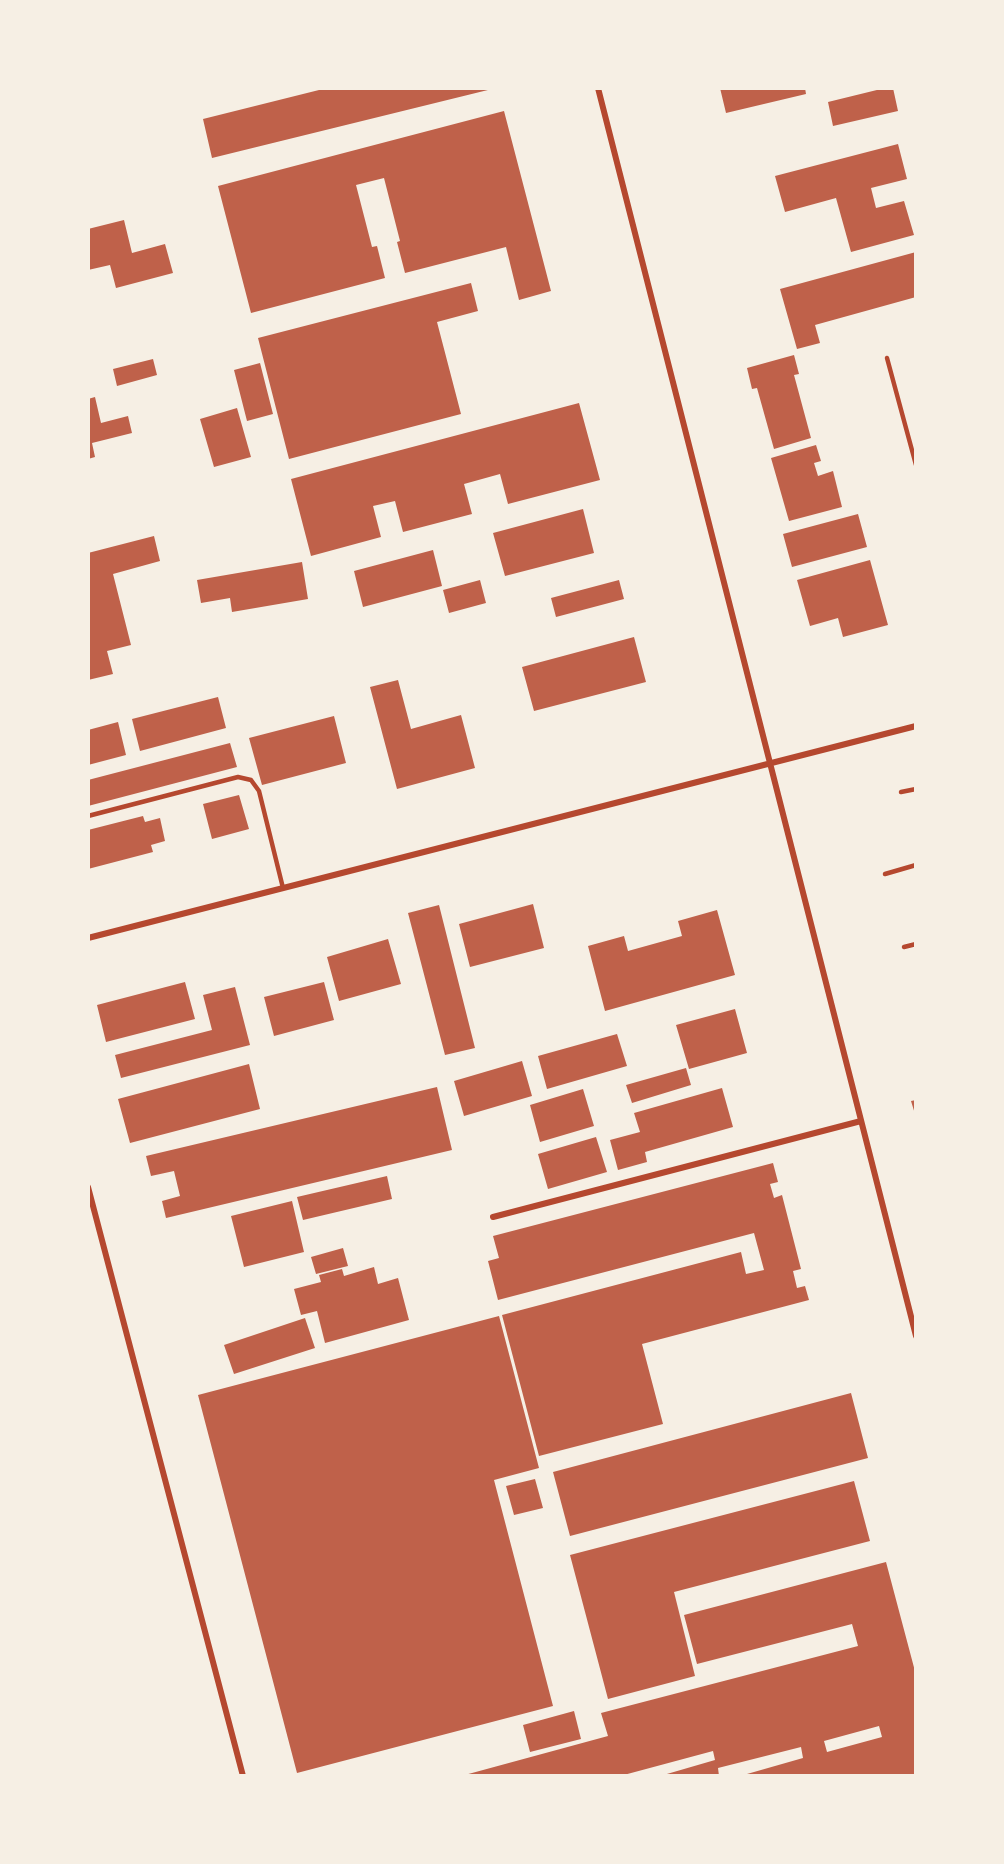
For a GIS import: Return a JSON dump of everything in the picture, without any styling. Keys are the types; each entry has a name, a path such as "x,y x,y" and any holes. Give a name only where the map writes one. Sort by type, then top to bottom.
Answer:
{"street":[{"path":"598,88 915,1336"},
{"path":"88,938 915,726"},
{"path":"493,1217 861,1121"},
{"path":"88,1187 243,1776"}],"lane":[{"path":"887,358 915,465"},
{"path":"88,816 238,777 251,780 259,790 283,888"},
{"path":"901,792 915,789"},
{"path":"885,874 915,865"},
{"path":"904,946 915,944"}],"building":[{"path":"327,88 492,89 212,158 203,119"},
{"path":"720,88 805,88 806,94 726,113"},
{"path":"893,88 898,111 833,126 828,102"},
{"path":"504,111 551,291 519,300 506,247 405,273 397,242 400,241 384,178 356,185 372,247 377,246 385,278 251,313 218,186"},
{"path":"898,144 907,179 871,188 876,208 904,201 914,235 851,252 836,198 785,212 775,176"},
{"path":"124,220 132,253 165,244 173,273 116,288 110,265 88,270 88,229"},
{"path":"916,252 916,297 815,325 820,343 797,349 780,289"},
{"path":"471,283 478,311 437,322 461,414 289,459 258,338"},
{"path":"794,355 799,374 794,375 811,438 774,449 757,388 752,389 747,368"},
{"path":"153,359 157,375 117,386 113,369"},
{"path":"260,363 273,414 247,421 234,370"},
{"path":"95,397 101,423 128,416 132,433 92,443 95,457 88,459 88,399"},
{"path":"579,403 600,480 508,504 500,474 464,484 472,514 403,532 395,501 373,506 381,537 311,556 291,479"},
{"path":"237,408 251,457 214,467 200,419"},
{"path":"816,445 821,461 814,463 818,476 833,471 842,507 789,521 771,458"},
{"path":"583,509 594,553 505,576 493,533"},
{"path":"858,514 867,547 792,567 783,534"},
{"path":"154,536 160,561 113,574 131,645 107,651 113,674 88,680 88,553"},
{"path":"433,550 442,586 363,607 354,571"},
{"path":"870,560 888,625 843,637 838,618 810,626 797,580"},
{"path":"302,562 308,599 232,612 230,598 201,603 197,580"},
{"path":"480,580 486,603 449,613 443,590"},
{"path":"619,580 624,599 556,617 551,598"},
{"path":"634,637 646,682 534,711 522,667"},
{"path":"398,680 411,729 461,715 475,768 397,789 370,687"},
{"path":"218,697 226,728 140,751 132,719"},
{"path":"334,716 346,763 262,785 249,738"},
{"path":"118,722 126,755 88,765 88,730"},
{"path":"230,743 237,767 88,806 88,780"},
{"path":"239,795 249,829 212,839 203,804"},
{"path":"143,816 145,822 160,818 165,841 151,845 153,852 88,869 88,830"},
{"path":"533,904 544,948 470,967 459,924"},
{"path":"439,905 475,1048 445,1055 408,913"},
{"path":"717,910 735,975 605,1011 588,946 624,936 628,951 682,936 678,921"},
{"path":"388,939 401,984 339,1001 327,957"},
{"path":"185,982 195,1019 106,1042 97,1005"},
{"path":"324,982 334,1020 274,1036 264,997"},
{"path":"235,987 250,1045 121,1078 115,1055 212,1030 203,995"},
{"path":"735,1009 747,1053 689,1069 676,1025"},
{"path":"617,1034 627,1066 547,1089 538,1056"},
{"path":"522,1061 532,1096 464,1116 454,1081"},
{"path":"249,1064 260,1109 130,1143 118,1099"},
{"path":"686,1068 691,1085 632,1103 626,1085"},
{"path":"437,1087 452,1150 166,1218 162,1201 180,1196 174,1171 151,1176 146,1156"},
{"path":"722,1088 733,1127 645,1152 647,1162 618,1170 610,1140 640,1132 634,1113"},
{"path":"583,1089 594,1126 540,1142 530,1105"},
{"path":"916,1100 916,1114 915,1114 911,1101"},
{"path":"596,1137 607,1172 548,1189 538,1154"},
{"path":"773,1163 778,1182 770,1184 774,1198 782,1195 801,1269 793,1271 797,1288 805,1286 809,1300 642,1344 663,1424 539,1456 502,1315 741,1252 746,1274 764,1270 754,1233 498,1300 488,1261 499,1258 493,1236"},
{"path":"387,1176 392,1199 303,1220 297,1197"},
{"path":"292,1201 304,1252 244,1267 231,1216"},
{"path":"343,1248 348,1266 316,1274 311,1257"},
{"path":"374,1267 378,1284 398,1278 409,1320 325,1343 317,1311 301,1315 294,1289 321,1282 319,1275 342,1269 344,1276"},
{"path":"499,1316 539,1468 494,1480 553,1706 297,1773 198,1395"},
{"path":"305,1318 315,1348 234,1374 224,1345"},
{"path":"851,1393 868,1458 570,1536 553,1472"},
{"path":"535,1479 543,1508 514,1515 506,1486"},
{"path":"854,1481 870,1541 674,1592 695,1676 608,1699 570,1555"},
{"path":"886,1562 916,1675 916,1776 740,1776 803,1758 801,1747 718,1768 719,1776 660,1776 715,1760 713,1751 620,1776 461,1776 608,1736 601,1713 858,1646 852,1624 697,1664 684,1615","holes":["879,1726 882,1737 827,1752 824,1741"]},
{"path":"574,1711 581,1739 530,1752 523,1725"}]}
